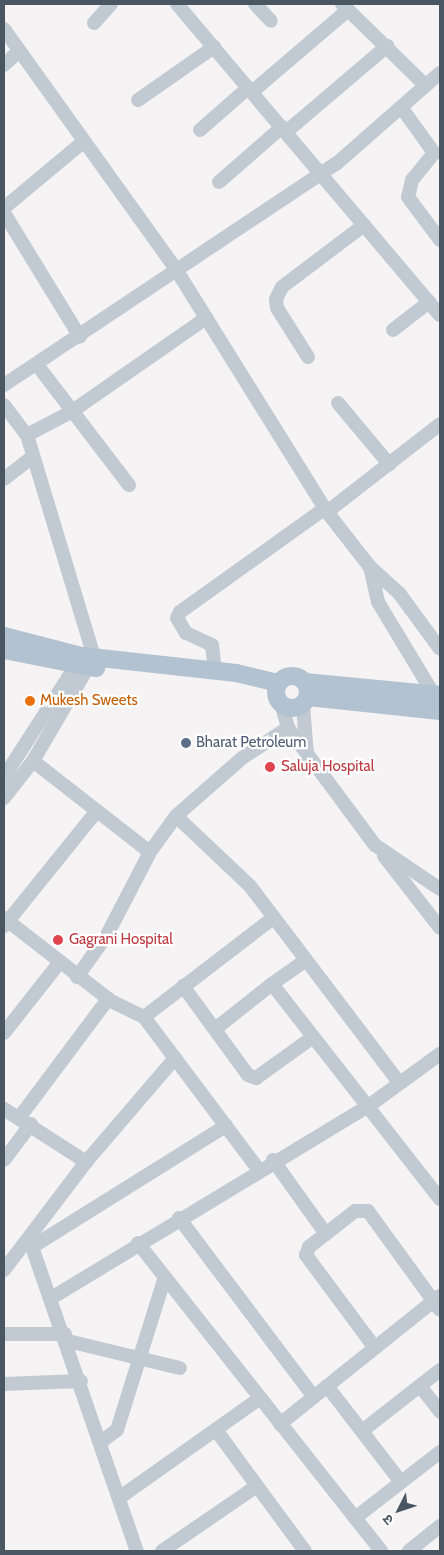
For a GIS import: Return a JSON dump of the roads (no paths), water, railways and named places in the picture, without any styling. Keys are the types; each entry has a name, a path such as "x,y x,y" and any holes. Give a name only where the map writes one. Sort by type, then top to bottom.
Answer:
{"main road":[{"path":"4,636 87,659 278,693"},
{"path":"4,650 215,670 278,693 288,707 305,695 438,700"},
{"path":"278,693 294,675 305,695"}],"street":[{"path":"94,23 111,4"},
{"path":"177,4 440,315"},
{"path":"255,4 272,21"},
{"path":"200,130 250,90 345,7 424,83"},
{"path":"4,29 176,271 325,510 370,567 398,592 440,649"},
{"path":"219,182 387,46"},
{"path":"138,100 214,47"},
{"path":"4,65 19,51"},
{"path":"4,385 38,366 322,174 401,107 424,83 440,73"},
{"path":"401,107 434,153 412,180 408,197 440,240"},
{"path":"4,208 84,141"},
{"path":"4,214 80,337"},
{"path":"308,357 277,308 276,299 282,287 364,225"},
{"path":"393,330 429,302"},
{"path":"28,435 71,412 206,318"},
{"path":"38,366 71,412 129,485"},
{"path":"338,404 389,464"},
{"path":"4,406 28,435 32,456 66,553 87,659 33,761 4,798"},
{"path":"215,670 212,645 186,633 177,618 180,612 389,464 440,424"},
{"path":"4,479 32,456"},
{"path":"370,567 378,602 438,700"},
{"path":"4,777 87,659"},
{"path":"278,693 288,728 307,756 440,928"},
{"path":"305,695 307,756"},
{"path":"77,977 107,935 150,852 176,816 242,758 288,728"},
{"path":"33,761 96,812 150,852"},
{"path":"96,812 5,922 108,999 144,1016 258,1169"},
{"path":"176,816 250,886 398,1081"},
{"path":"375,845 440,890"},
{"path":"144,1016 273,918"},
{"path":"215,1029 306,960"},
{"path":"4,1033 59,963"},
{"path":"272,984 313,1037 370,1104 440,1199"},
{"path":"183,986 248,1075 256,1078 313,1037"},
{"path":"4,1160 25,1121 108,999"},
{"path":"53,1297 258,1169 370,1104 398,1081 440,1054"},
{"path":"4,1270 31,1243 86,1162 175,1058"},
{"path":"4,1109 86,1162"},
{"path":"31,1243 226,1126"},
{"path":"273,1160 326,1234"},
{"path":"280,1424 375,1348 438,1302 368,1211 355,1211 309,1247 308,1262 375,1348"},
{"path":"179,1218 314,1397"},
{"path":"31,1243 53,1297 137,1551"},
{"path":"138,1243 381,1551"},
{"path":"101,1442 117,1430 138,1357 165,1277"},
{"path":"4,1334 66,1338 180,1368"},
{"path":"362,1431 440,1370"},
{"path":"4,1384 81,1381"},
{"path":"328,1386 401,1482"},
{"path":"420,1386 440,1412"},
{"path":"120,1498 260,1398"},
{"path":"216,1430 302,1550"},
{"path":"355,1518 440,1452"},
{"path":"162,1551 257,1486"},
{"path":"409,1551 440,1526"}],"place":[{"name":"Mukesh Sweets","path":"30,701"},
{"name":"Bharat Petroleum","path":"186,743"},
{"name":"Saluja Hospital","path":"270,767"},
{"name":"Gagrani Hospital","path":"58,940"}]}
